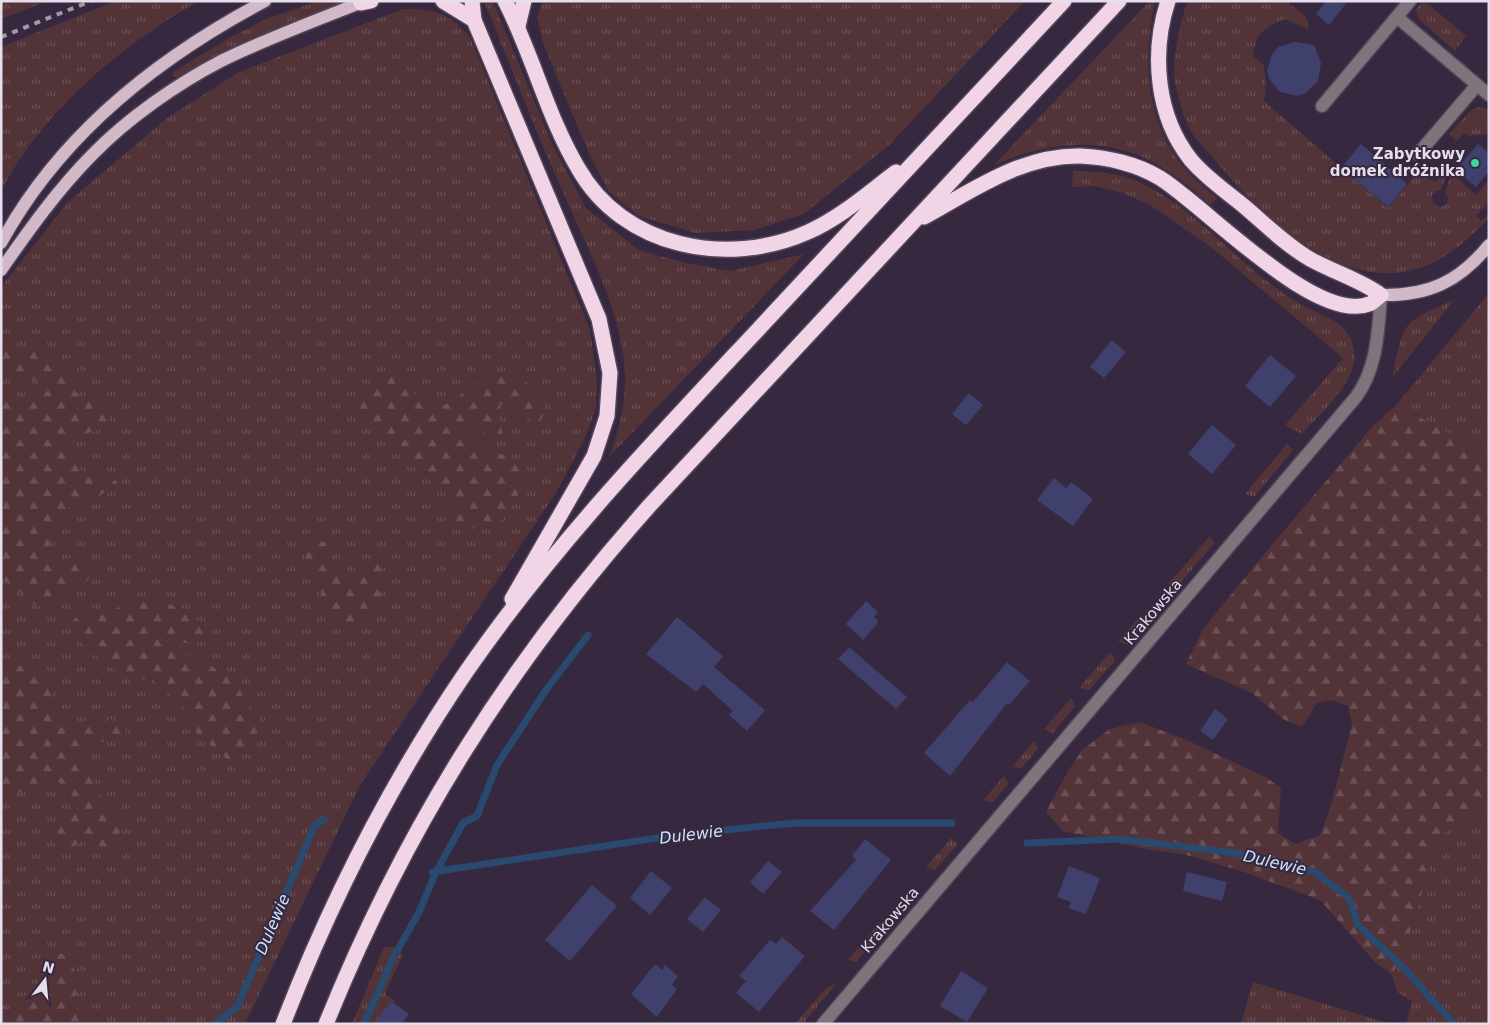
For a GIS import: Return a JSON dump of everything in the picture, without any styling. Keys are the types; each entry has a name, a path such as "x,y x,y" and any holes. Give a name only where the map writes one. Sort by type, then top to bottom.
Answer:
{"highway":[{"path":"443,1 474,20"},
{"path":"472,1 474,20 599,319 610,373 607,416 594,456 520,583 497,629"},
{"path":"505,1 518,26 578,169 600,198 614,211 644,232 663,240 702,248 728,250 767,246 790,240 833,219 928,148"},
{"path":"518,26 524,1"},
{"path":"283,1024 330,911 367,837 426,734 497,629 596,505 1064,1"},
{"path":"326,1024 366,930 402,856 458,757 527,656 604,557 1119,1"},
{"path":"911,224 999,176 1022,166 1061,157 1099,158 1136,167 1162,180 1275,270 1330,301 1355,306 1370,304 1381,295 1366,284 1327,268 1286,242 1204,173 1184,150 1175,135 1164,103 1158,68 1161,29 1168,1"}],"main road":[{"path":"1,243 12,223 41,182 106,109 151,71 212,29 264,1"},
{"path":"1,270 30,229 93,154 153,104 221,61 290,31 365,2"},
{"path":"1381,295 1406,295 1429,291 1454,276 1478,258 1489,245"}],"street":[{"path":"1322,106 1410,1"},
{"path":"1396,17 1485,90 1418,154"},
{"name":"Krakowska","path":"823,1024 1356,396 1366,382 1372,363 1381,295"}],"green space":[{"path":"1,1 47,1 1,19"},
{"path":"116,1 199,1 142,37 86,83 38,135 18,163 1,192 1,47"},
{"path":"318,1 344,1 217,55 182,77 173,77 173,72 231,37 266,19"},
{"path":"484,1 493,1 550,140 586,208 639,250 685,263 730,271 804,254 610,456 620,421 625,385 624,360 614,314 598,270 539,138"},
{"path":"542,1 1025,1 889,145 804,214 754,230 696,233 639,216 609,192 589,154 543,43 537,17"},
{"path":"1150,1 1155,1 1151,23 1148,69 1155,113 1163,134 1174,154 1191,176 1217,198 1210,205 1177,177 1145,158 1124,150 1102,146 1058,146 1015,157 994,165"},
{"path":"1187,1 1291,1 1289,4 1306,17 1308,29 1285,19 1266,28 1259,36 1253,56 1264,65 1266,83 1264,101 1388,208 1418,172 1428,167 1426,177 1429,180 1437,181 1442,175 1444,167 1448,171 1441,190 1436,191 1432,195 1433,203 1440,207 1447,204 1448,198 1445,192 1452,173 1476,195 1489,180 1489,201 1476,216 1482,221 1489,213 1489,218 1458,247 1435,262 1408,271 1393,273 1367,271 1342,264 1317,252 1293,236 1270,218 1250,198 1198,141 1187,125 1175,83 1174,64 1177,42"},
{"path":"1422,3 1428,4 1466,36 1455,51 1418,18 1416,9"},
{"path":"403,9 433,11 441,14 455,22 470,37 590,330 597,382 596,408 585,438 556,493 360,785 245,1024 1,1024 1,287 68,202 167,118 239,72"},
{"path":"1479,107 1489,109 1489,134 1469,136 1464,133 1457,141 1449,134 1470,111"},
{"path":"1073,171 1118,175 1143,184 1186,211 1284,294 1336,322 1343,328 1352,341 1354,350 1351,374 1337,396 1302,434 1285,425 1343,358 1211,247 1150,205 1123,193 1095,186 1072,187"},
{"path":"1489,293 1489,467 1479,451 1397,404"},
{"path":"1454,300 1392,378 1403,334 1408,326 1423,314"},
{"path":"1,342 53,357 69,370 71,384 81,401 97,403 110,415 106,428 81,435 71,444 71,449 74,461 86,474 102,474 118,482 97,498 81,500 67,509 63,522 52,529 50,541 51,555 61,569 86,559 92,574 83,586 37,607 16,588 1,579 1,390 15,397 49,391 27,375 1,372"},
{"path":"387,368 413,393 425,401 437,405 446,404 479,382 491,376 502,374 522,379 538,397 546,411 539,423 514,408 501,404 498,418 503,434 496,441 472,425 468,433 488,450 518,460 521,478 518,495 510,510 499,521 485,528 453,530 449,513 452,502 445,492 369,430 357,410 360,399"},
{"path":"1397,404 1479,451 1489,467 1489,808 1439,835 1406,946 1392,975 1375,962 1320,900 1241,871 1183,854 1147,849 1063,831 1046,812 1082,750 1110,729 1140,722 1189,741 1267,778 1281,788 1278,833 1295,844 1320,835 1331,805 1352,724 1348,706 1332,700 1317,703 1302,727 1283,719 1252,693 1186,664 1203,629 1372,427"},
{"path":"1287,444 1293,450 1254,497 1245,494"},
{"path":"1210,536 1214,543 1178,586 1168,584"},
{"path":"311,537 334,546 334,558 337,569 348,590 361,581 366,563 380,560 383,577 379,607 360,623 354,633 343,629 323,606 319,580 302,550"},
{"path":"142,597 161,601 179,608 195,617 210,630 195,645 181,642 183,653 239,681 241,693 261,722 254,741 231,763 192,729 184,708 153,680 129,677 107,666 77,639 68,625 86,609 108,612"},
{"path":"1142,614 1146,622 1127,645 1118,641"},
{"path":"1110,652 1115,661 1089,690 1079,688"},
{"path":"1,658 27,669 44,671 52,686 53,701 65,724 81,728 111,719 127,732 112,741 96,742 83,746 85,761 98,792 111,809 120,831 115,853 106,852 88,833 68,853 54,843 58,827 77,802 56,779 23,790 1,804"},
{"path":"1071,698 1075,706 1052,734 1044,729"},
{"path":"1034,741 1038,749 1021,769 1013,766"},
{"path":"1004,776 1008,784 992,803 983,800"},
{"path":"1489,808 1489,1024 1406,1024 1412,1001 1397,992 1392,975 1406,946 1439,835"},
{"path":"951,838 958,844 935,870 926,867"},
{"path":"880,922 884,930 856,962 848,960"},
{"path":"384,947 397,947 403,955 385,993 395,1001 377,1024 352,1024"},
{"path":"46,954 69,954 77,978 76,1000 89,1017 98,1024 1,1024 1,1005 12,1010 28,998 36,986"},
{"path":"1253,982 1391,1024 1241,1024"},
{"path":"834,984 803,1024 795,1024 824,990"}],"building":[{"path":"1326,1 1348,1 1329,25 1316,14"},
{"path":"1295,42 1314,45 1321,63 1318,81 1306,93 1297,96 1280,92 1269,79 1267,70 1272,54 1278,47"},
{"path":"1361,144 1407,184 1388,207 1341,168"},
{"name":"Zabytkowy domek dróżnika","path":"1478,144 1489,153 1489,171 1476,187 1456,170"},
{"path":"1112,340 1126,352 1104,378 1090,367"},
{"path":"1270,355 1296,376 1270,407 1245,386"},
{"path":"969,393 983,405 966,425 952,414"},
{"path":"1212,425 1236,445 1212,474 1188,454"},
{"path":"1054,478 1066,488 1071,482 1093,499 1073,526 1037,500"},
{"path":"866,601 878,612 874,617 878,620 877,624 863,640 846,624"},
{"path":"677,617 723,656 714,667 765,710 747,731 729,715 733,711 703,684 696,692 646,654"},
{"path":"849,647 907,697 896,709 838,659"},
{"path":"1007,662 1030,681 1009,705 1007,703 950,776 924,753 970,700 973,702"},
{"path":"1215,709 1228,719 1213,740 1200,731"},
{"path":"865,839 891,860 834,930 810,911 856,860 852,856"},
{"path":"768,861 782,872 763,894 750,882"},
{"path":"1069,866 1100,878 1086,914 1069,908 1071,902 1057,897"},
{"path":"651,871 672,888 650,915 630,898"},
{"path":"1187,872 1227,882 1222,901 1183,891"},
{"path":"592,885 617,906 570,961 545,940"},
{"path":"705,897 721,910 703,932 687,919"},
{"path":"782,937 805,956 759,1012 736,993 746,981 739,976 770,940 776,944"},
{"path":"655,964 662,970 665,965 678,976 672,985 677,989 657,1017 631,994"},
{"path":"961,971 988,988 967,1022 940,1006"},
{"path":"391,1001 409,1014 401,1024 374,1024"}],"waterway":[{"path":"364,1024 393,958 419,912 436,872 463,823 477,816 497,765 546,690 588,635"},
{"name":"Dulewie","path":"215,1024 237,1007 315,825 324,820"},
{"name":"Dulewie","path":"432,872 677,835 794,823 952,823"},
{"name":"Dulewie","path":"1027,843 1121,839 1235,853 1315,872 1349,898 1358,925 1405,969 1454,1024"}],"railway":[{"path":"1,37 91,1"}],"place":[{"name":"Zabytkowy domek dróżnika","path":"1475,163"}]}
